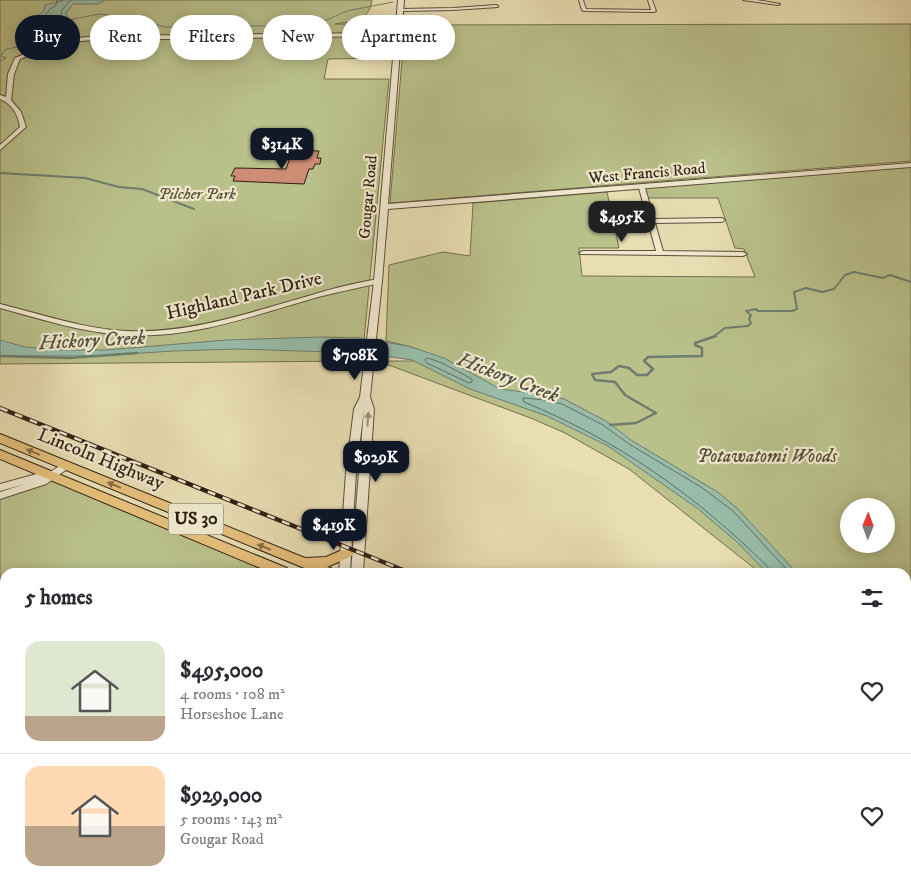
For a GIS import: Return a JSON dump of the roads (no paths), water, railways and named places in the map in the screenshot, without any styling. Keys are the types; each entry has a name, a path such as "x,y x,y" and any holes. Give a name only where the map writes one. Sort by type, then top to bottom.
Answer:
{"main road":[{"name":"Lincoln Highway","path":"0,438 316,568"},
{"name":"Lincoln Highway","path":"0,454 272,568"},
{"path":"295,560 315,563 328,562 347,553"}],"street":[{"name":"Gougar Road","path":"345,568 351,472 359,409 365,397 378,281 402,0"},
{"path":"581,0 584,10 654,10 650,0"},
{"path":"745,0 778,4"},
{"path":"401,10 464,9 496,6"},
{"path":"8,99 11,74 18,58 26,53 60,41 75,39 342,36"},
{"path":"4,80 11,74"},
{"path":"0,97 8,99 20,113 23,127 0,148"},
{"name":"West Francis Road","path":"385,207 642,188 911,165"},
{"path":"642,188 660,254"},
{"path":"652,221 722,220"},
{"path":"583,253 743,254"},
{"name":"Highland Park Drive","path":"0,306 100,330 127,333 156,332 240,318 358,284 378,281"},
{"name":"Gougar Road","path":"357,568 369,409 365,397"},
{"path":"0,496 42,482 66,465"},
{"path":"0,488 38,476 51,475"}],"water":[{"path":"65,0 105,0 98,4 73,4 66,13 67,15 39,15 44,10 45,5"},
{"path":"321,337 358,338 408,346 444,358 500,389 564,399 606,421 631,440 719,493 738,509 792,568 762,568 737,542 697,508 608,446 547,416 470,389 412,360 362,353 237,349 97,356 0,356 0,340 25,347 62,350 106,350 226,340"}],"waterway":[{"path":"80,18 99,14 132,18 165,27 323,25 322,22 347,11 393,2"},
{"path":"0,61 6,58 1,56 4,50 15,47"},
{"path":"0,173 85,178 119,187 142,189 194,209"},
{"path":"713,337 725,328 748,326 751,323 749,319 751,315 746,311 756,309 758,311 792,311 797,309 794,292 806,288 822,292 834,289 845,275 854,272 883,278 890,275 911,282"},
{"path":"610,425 636,423 656,413 625,395 615,382 595,380 592,374 611,372 619,366 629,368 637,375 647,375 653,369 644,361 648,357 702,356 702,348 695,345 695,343 713,337"},
{"name":"Hickory Creek","path":"0,356 69,358 137,353"}],"railway":[{"path":"0,408 398,568"}],"park label":[{"name":"Pilcher Park","path":"197,194"},
{"name":"Potawatomi Woods","path":"767,456"}]}
